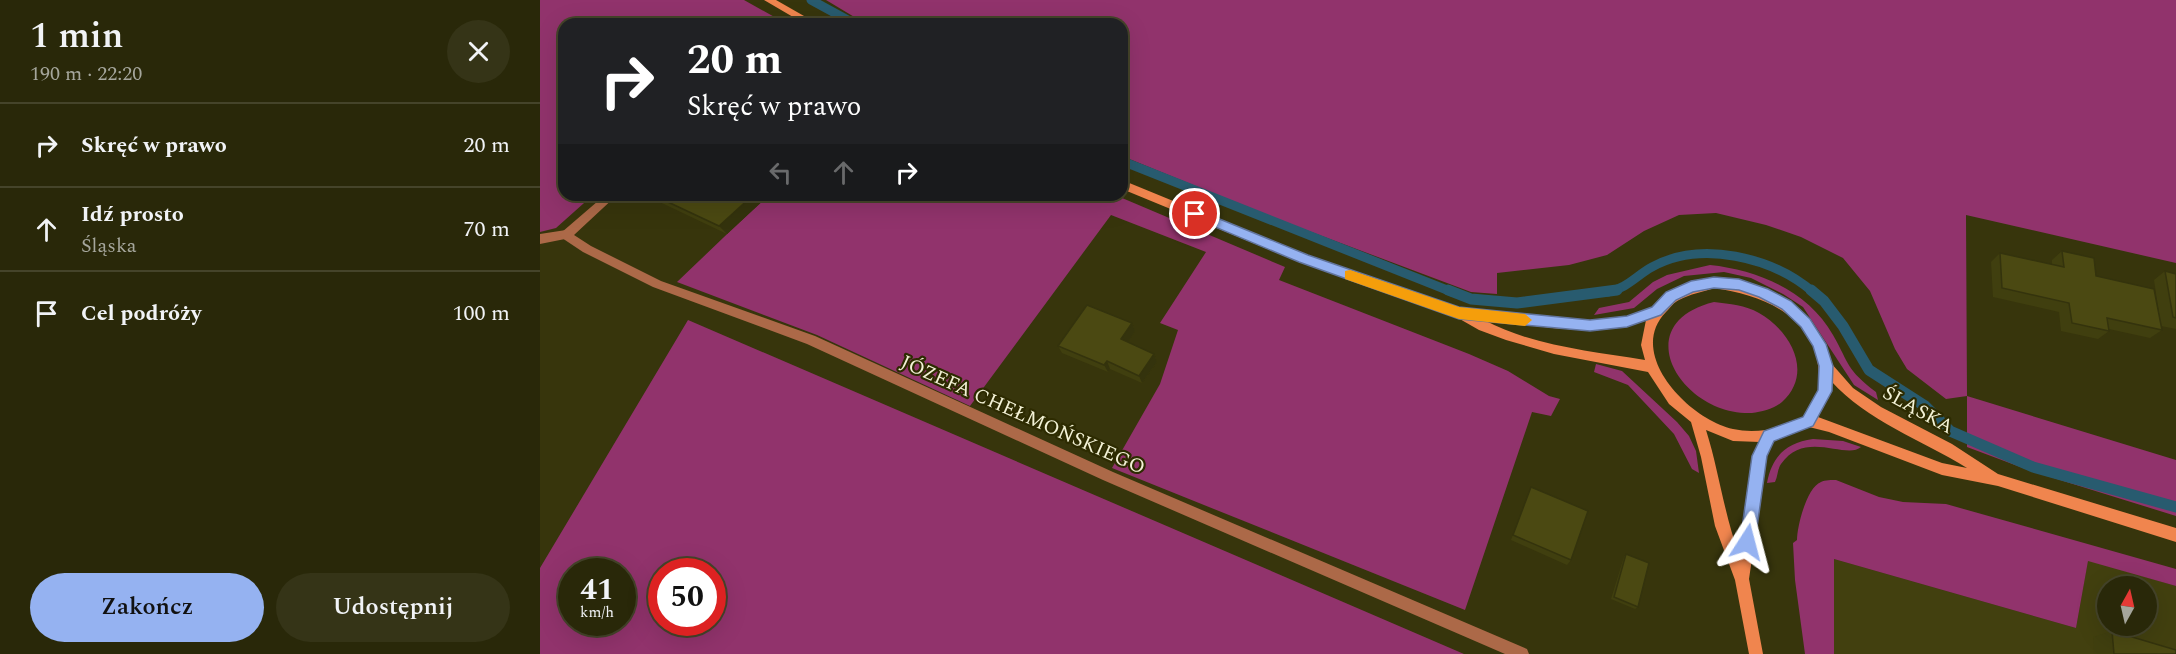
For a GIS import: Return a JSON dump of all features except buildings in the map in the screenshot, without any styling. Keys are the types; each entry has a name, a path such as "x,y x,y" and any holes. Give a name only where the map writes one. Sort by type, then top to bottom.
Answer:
{"main road":[{"path":"769,0 801,18"},
{"path":"1128,186 1303,259 1459,313 1486,329 1529,342 1651,367"},
{"path":"1714,283 1739,285 1763,293 1786,305 1805,323 1819,344 1826,366 1825,391 1808,422 1769,436 1745,436 1720,431 1696,419 1676,405 1661,387 1651,367 1647,347 1648,327 1656,311 1671,296 1691,287 1714,283"},
{"path":"1459,313 1590,326 1627,322 1656,311"},
{"name":"ŚLĄSKA","path":"1826,366 1848,392 1877,411 1947,447 1998,480"},
{"path":"1696,419 1708,457 1722,526 1742,580 1756,654"},
{"name":"ŚLĄSKA","path":"1808,422 1849,433 1942,469 1998,480 2176,535"},
{"path":"1742,580 1760,456 1769,436"}],"street":[{"path":"540,239 566,235 605,201"},
{"name":"JÓZEFA CHEŁMOŃSKIEGO","path":"566,235 587,249 657,284 811,340 1108,476 1522,654"}],"shaded area":[{"path":"540,0 744,0 776,18 558,18 558,201 586,201 556,228 540,232"},
{"path":"826,0 2176,0 2176,263 1966,215 1967,396 1946,399 1907,369 1895,349 1870,291 1843,258 1801,237 1766,225 1716,213 1679,215 1644,231 1607,255 1569,265 1497,273 1497,294 1471,292 1274,218 1128,158 1128,18 856,18"},
{"path":"762,201 1128,201 1285,267 1279,280 1469,354 1508,371 1549,396 1560,399 1551,416 1532,412 1465,610 1112,468 1160,384 1178,330 1160,323 1206,252 1111,215 970,406 817,335 677,282"},
{"path":"1710,265 1763,278 1780,285 1810,306 1833,335 1854,372 1876,392 1878,400 1854,385 1803,307 1751,278 1724,272 1684,276 1657,289 1634,308 1594,315 1599,308 1629,302 1653,282 1667,275"},
{"path":"1714,302 1754,310 1781,330 1789,341 1797,366 1796,378 1792,391 1779,404 1768,410 1752,413 1727,410 1704,400 1686,385 1673,367 1668,348 1673,329 1687,313"},
{"path":"688,320 1464,654 540,654 540,568"},
{"path":"1596,364 1622,371 1677,422 1689,436 1696,451 1699,473 1692,469 1674,434 1628,385 1594,372"},
{"path":"1967,396 2176,460 2176,516 2031,471 1967,447"},
{"path":"1813,439 1843,441 1861,447 1854,450 1824,447 1802,448 1791,454 1781,464 1775,482 1767,483 1772,465 1782,452 1795,444"},
{"path":"1826,480 1836,480 1879,497 1903,502 1946,504 2176,569 2176,586 2157,581 2157,576 2141,576 2088,561 2076,628 1834,559 1834,654 1805,654 1795,580 1793,543 1797,540 1801,517 1811,491 1816,485"},
{"path":"1834,559 2076,628 2088,560 2142,576 2097,576 2097,636 2157,636 2157,580 2176,586 2176,654 1834,654"}],"waterway":[{"path":"811,0 844,18"},
{"path":"1128,163 1452,292"},
{"path":"1612,291 1626,285 1652,267 1671,259 1714,254 1736,256 1757,262 1796,280 1813,292"},
{"path":"1448,290 1471,299 1517,303 1612,291"},
{"path":"1612,291 1617,290"},
{"path":"1811,290 1824,301 1843,326 1869,370 1925,406 1950,431 2033,467 2176,507"},
{"path":"1608,292 1612,291"}],"slow traffic":[{"path":"1350,275 1459,313 1525,320"}],"route":[{"path":"1195,214 1303,259 1459,313 1590,326 1627,322 1656,311 1671,296 1691,287 1714,283 1739,285 1763,293 1786,305 1805,323 1819,344 1826,366 1825,391 1808,422 1769,436 1760,456 1747,542"}]}
